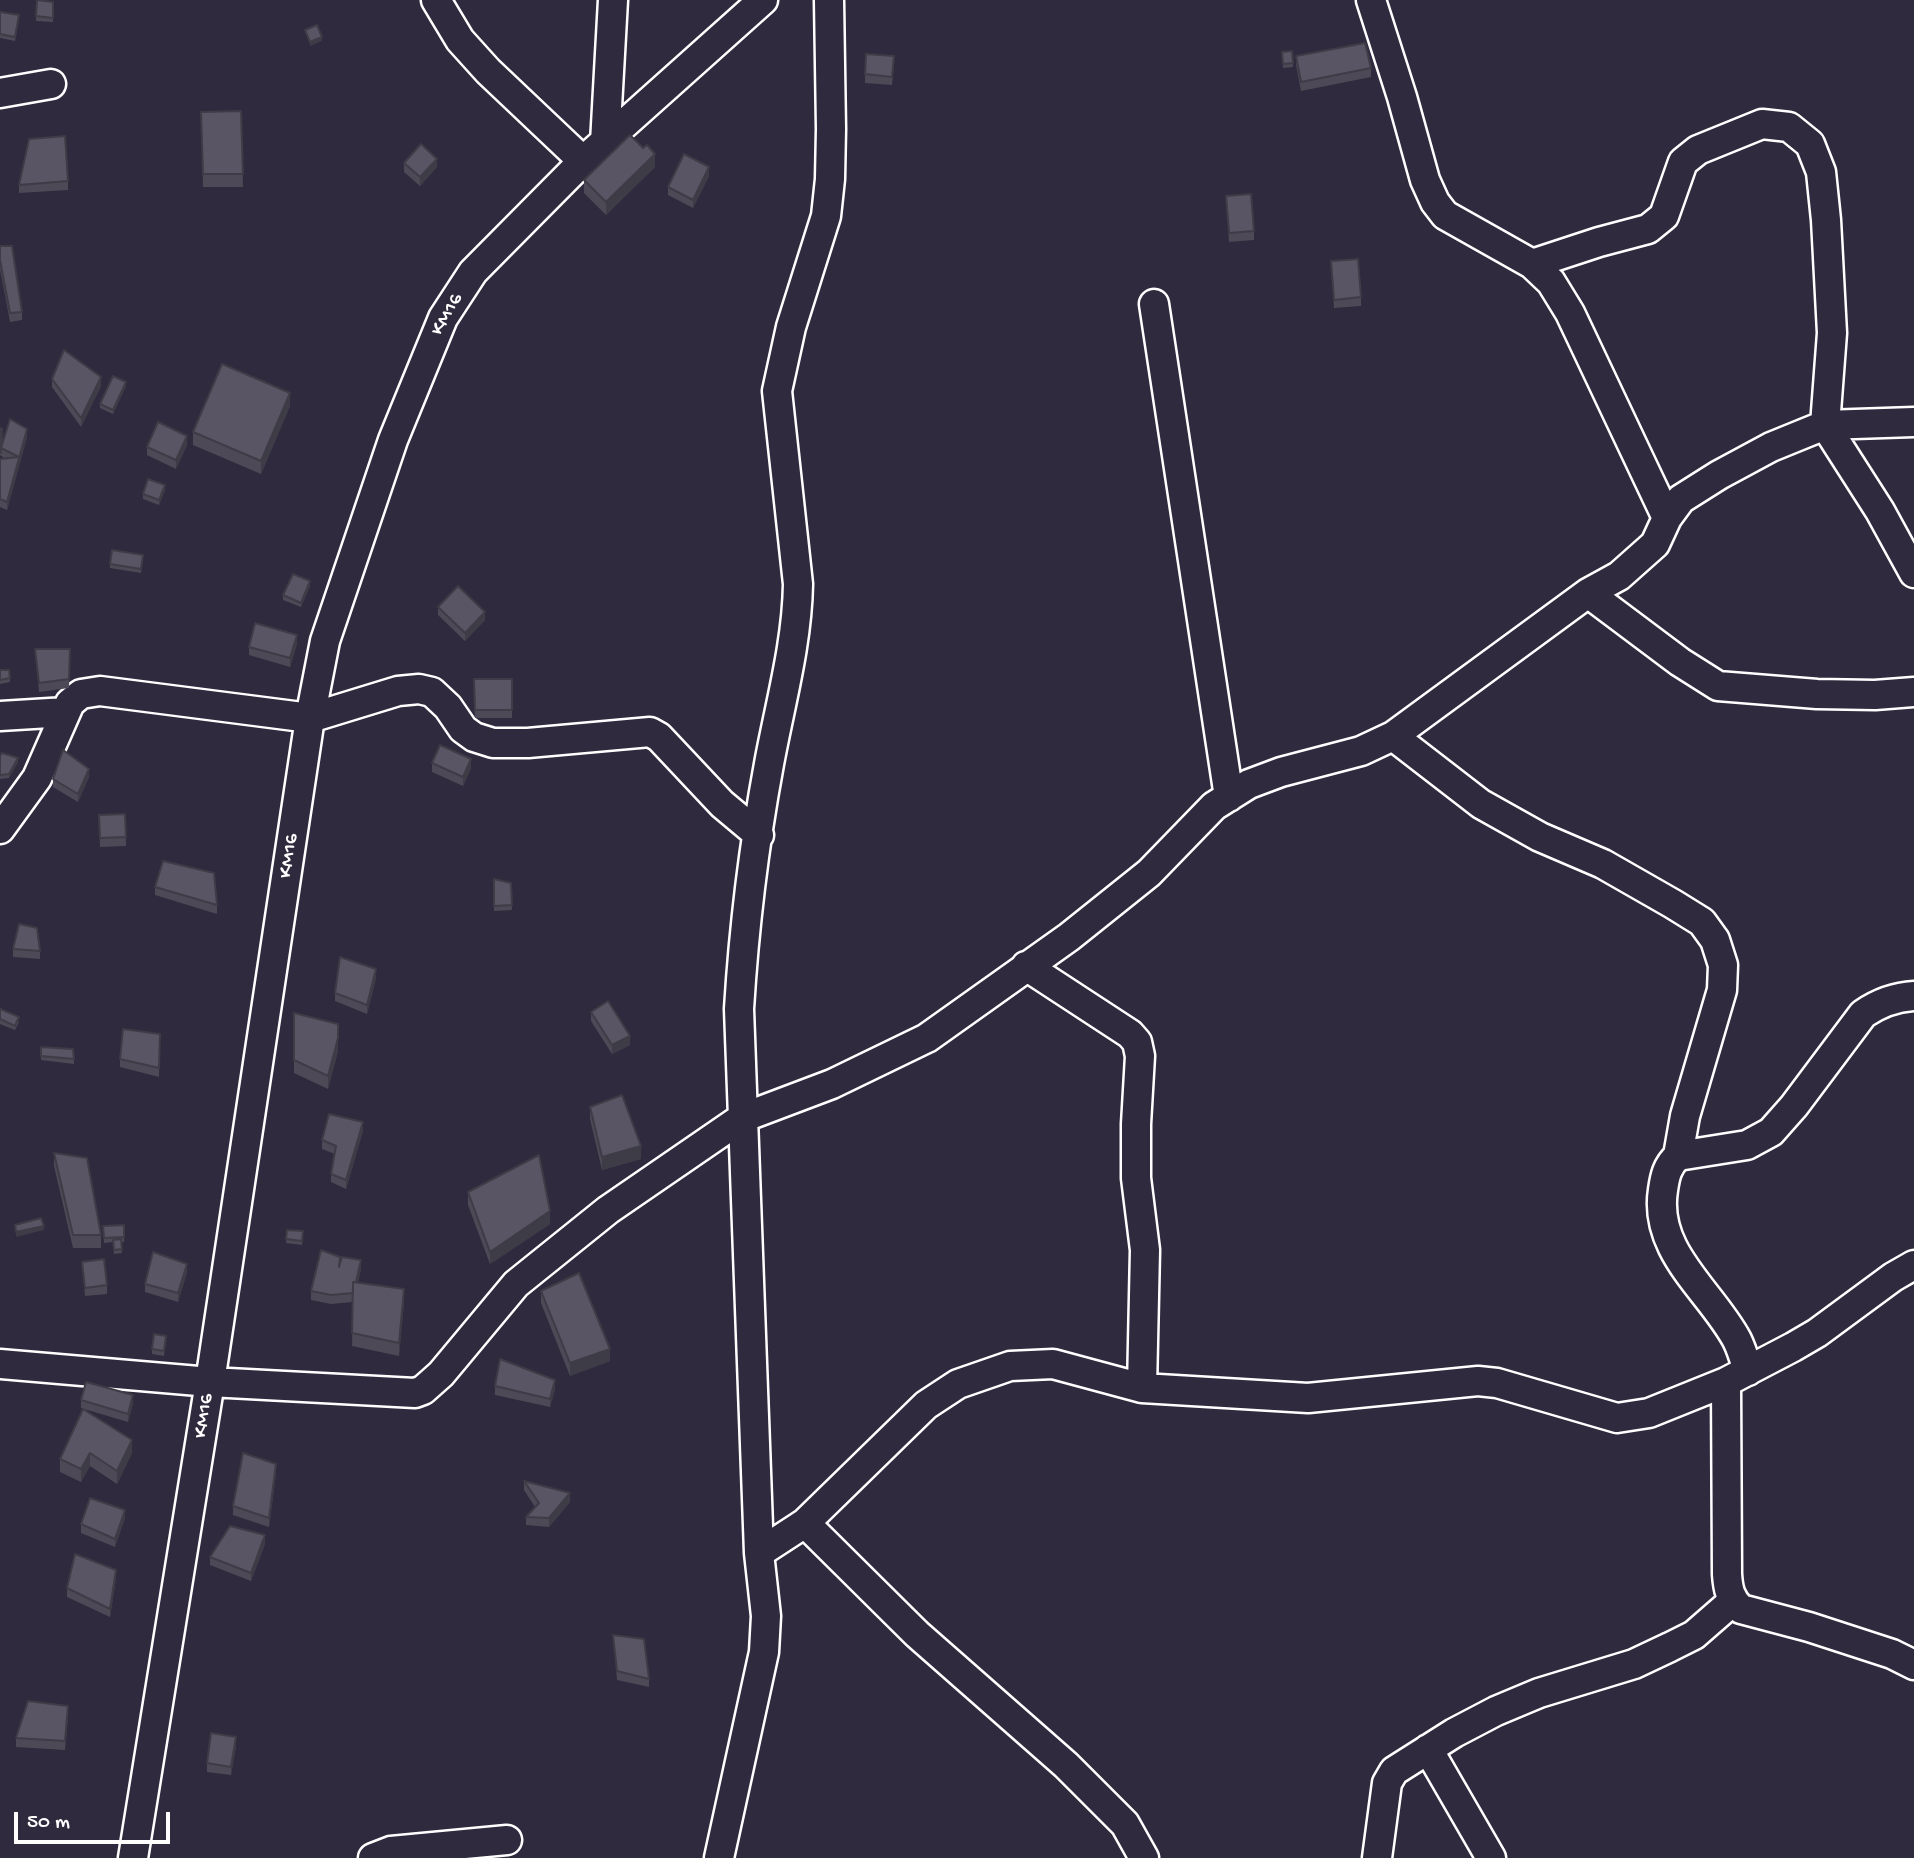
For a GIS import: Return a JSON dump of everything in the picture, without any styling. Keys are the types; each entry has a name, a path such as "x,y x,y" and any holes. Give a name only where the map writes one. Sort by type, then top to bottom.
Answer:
{"street":[{"path":"436,0 467,48 583,161"},
{"path":"605,143 613,0"},
{"name":"KM16","path":"133,1858 211,1382 310,718 325,640 393,440 443,318 473,272 583,161 763,0"},
{"path":"719,1858 764,1652 766,1616 759,1553 739,1009 744,935 758,835 797,606 798,584 777,391 792,327 826,216 831,129 829,0"},
{"path":"1371,0 1402,97 1424,180 1434,202 1445,215 1532,264 1551,282 1570,313 1667,518"},
{"path":"0,93 51,84"},
{"path":"1532,264 1648,229 1664,216 1683,162 1698,150 1762,124 1789,127 1810,144 1821,172 1832,333 1825,425 1880,511 1914,573"},
{"path":"1154,304 1229,797"},
{"path":"0,1364 211,1382 406,1393 424,1390 441,1374 516,1284 608,1210 742,1118 832,1084 927,1038 1069,937 1149,873 1214,806 1249,784 1281,772 1361,751 1393,736 1588,593 1619,576 1655,544 1667,518 1681,499 1771,447 1825,425 1914,422"},
{"path":"1588,593 1690,669 1718,686 1817,694 1875,695 1914,692"},
{"path":"0,829 37,779 70,704 81,694 100,691 310,718 398,691 419,689 432,692 463,729 474,737 493,743 528,743 650,732 659,737 722,804 758,835"},
{"path":"0,716 66,712"},
{"path":"1393,736 1481,804 1540,838 1604,864 1673,904 1702,922 1715,940 1723,965 1722,990 1685,1116 1678,1156"},
{"path":"1026,966 1130,1034 1137,1042 1140,1056 1136,1178 1145,1250 1142,1388"},
{"path":"1914,996 1877,1004 1863,1014 1794,1106 1771,1132 1747,1145 1678,1156 1670,1163 1660,1208 1670,1241 1685,1270 1737,1341 1727,1574 1733,1601 1741,1609 1821,1631 1892,1654 1914,1665"},
{"path":"759,1553 805,1523 926,1405 958,1384 1010,1366 1053,1364 1142,1388 1308,1398 1478,1381 1497,1383 1617,1418 1648,1413 1737,1376 1817,1333 1883,1283 1914,1265"},
{"path":"805,1523 917,1634 1076,1775 1125,1824 1144,1858"},
{"path":"1377,1858 1387,1783 1394,1771 1496,1711 1539,1693 1634,1664 1694,1635 1733,1601"},
{"path":"1428,1749 1491,1858"},
{"path":"373,1858 391,1851 507,1840"}],"building":[{"path":"37,0 53,2 53,18 36,16"},
{"path":"0,12 19,15 15,37 0,34"},
{"path":"317,25 322,37 310,42 305,30"},
{"path":"1365,43 1371,68 1301,82 1296,56"},
{"path":"1292,51 1293,63 1283,64 1282,52"},
{"path":"866,54 894,56 892,77 865,74"},
{"path":"241,111 243,174 203,174 201,112"},
{"path":"630,135 643,148 647,145 655,154 606,202 584,180"},
{"path":"65,136 68,181 19,185 29,139"},
{"path":"421,144 437,159 420,177 404,163"},
{"path":"684,154 709,167 693,200 668,187"},
{"path":"1251,194 1254,231 1229,233 1226,196"},
{"path":"0,246 12,246 22,312 10,313"},
{"path":"1358,259 1361,297 1334,300 1331,261"},
{"path":"64,350 101,377 81,418 52,379"},
{"path":"222,364 290,393 261,461 193,432"},
{"path":"113,376 126,382 113,410 100,404"},
{"path":"10,419 27,429 7,502 0,499 0,459 19,457 1,448"},
{"path":"158,422 187,436 176,460 147,447"},
{"path":"0,428 2,429 1,453 0,451"},
{"path":"148,479 165,485 159,500 143,494"},
{"path":"112,550 143,555 141,569 110,564"},
{"path":"293,574 310,581 301,603 283,595"},
{"path":"458,586 485,612 465,633 438,607"},
{"path":"255,623 297,635 290,658 249,647"},
{"path":"35,649 70,649 69,679 39,683"},
{"path":"0,670 9,670 10,678 0,680"},
{"path":"474,679 512,679 512,710 475,710"},
{"path":"440,745 471,759 463,777 432,763"},
{"path":"63,750 89,769 78,794 53,779"},
{"path":"2,753 18,758 9,774 0,775"},
{"path":"125,814 126,837 100,838 99,815"},
{"path":"163,861 214,873 217,905 155,887"},
{"path":"494,879 511,883 512,905 494,906"},
{"path":"19,924 37,928 40,951 13,949"},
{"path":"340,957 376,969 367,1005 335,993"},
{"path":"608,1001 630,1036 612,1045 591,1012"},
{"path":"0,1009 19,1017 15,1026 0,1019"},
{"path":"294,1013 338,1024 338,1038 328,1076 294,1060"},
{"path":"123,1029 160,1034 159,1068 120,1059"},
{"path":"41,1047 73,1049 74,1059 41,1056"},
{"path":"622,1095 641,1146 602,1157 590,1107"},
{"path":"329,1114 363,1122 346,1180 331,1174 336,1146 322,1140"},
{"path":"54,1153 87,1158 101,1235 73,1235"},
{"path":"539,1155 550,1211 490,1252 468,1192"},
{"path":"41,1218 44,1226 16,1232 15,1225"},
{"path":"124,1225 124,1237 104,1238 103,1226"},
{"path":"287,1230 303,1231 302,1241 286,1239"},
{"path":"121,1239 122,1249 114,1250 113,1240"},
{"path":"321,1250 340,1257 339,1267 342,1257 361,1260 356,1282 353,1282 353,1293 331,1295 311,1291"},
{"path":"153,1252 187,1264 178,1293 145,1284"},
{"path":"104,1259 107,1285 85,1288 82,1262"},
{"path":"579,1273 610,1349 570,1363 541,1291"},
{"path":"353,1282 404,1289 399,1343 352,1333"},
{"path":"154,1334 166,1336 164,1351 152,1349"},
{"path":"500,1359 555,1380 550,1399 495,1386"},
{"path":"86,1382 133,1395 128,1414 81,1400"},
{"path":"83,1409 132,1440 117,1471 90,1453 81,1469 60,1459"},
{"path":"243,1453 276,1464 269,1518 233,1506"},
{"path":"524,1481 570,1493 549,1518 526,1517 539,1503"},
{"path":"90,1498 125,1510 115,1539 81,1524"},
{"path":"230,1526 265,1535 251,1573 210,1557"},
{"path":"75,1554 116,1570 110,1609 67,1588"},
{"path":"613,1635 644,1639 649,1679 617,1671"},
{"path":"28,1701 68,1706 65,1741 16,1738"},
{"path":"211,1733 236,1737 231,1767 207,1763"}]}
